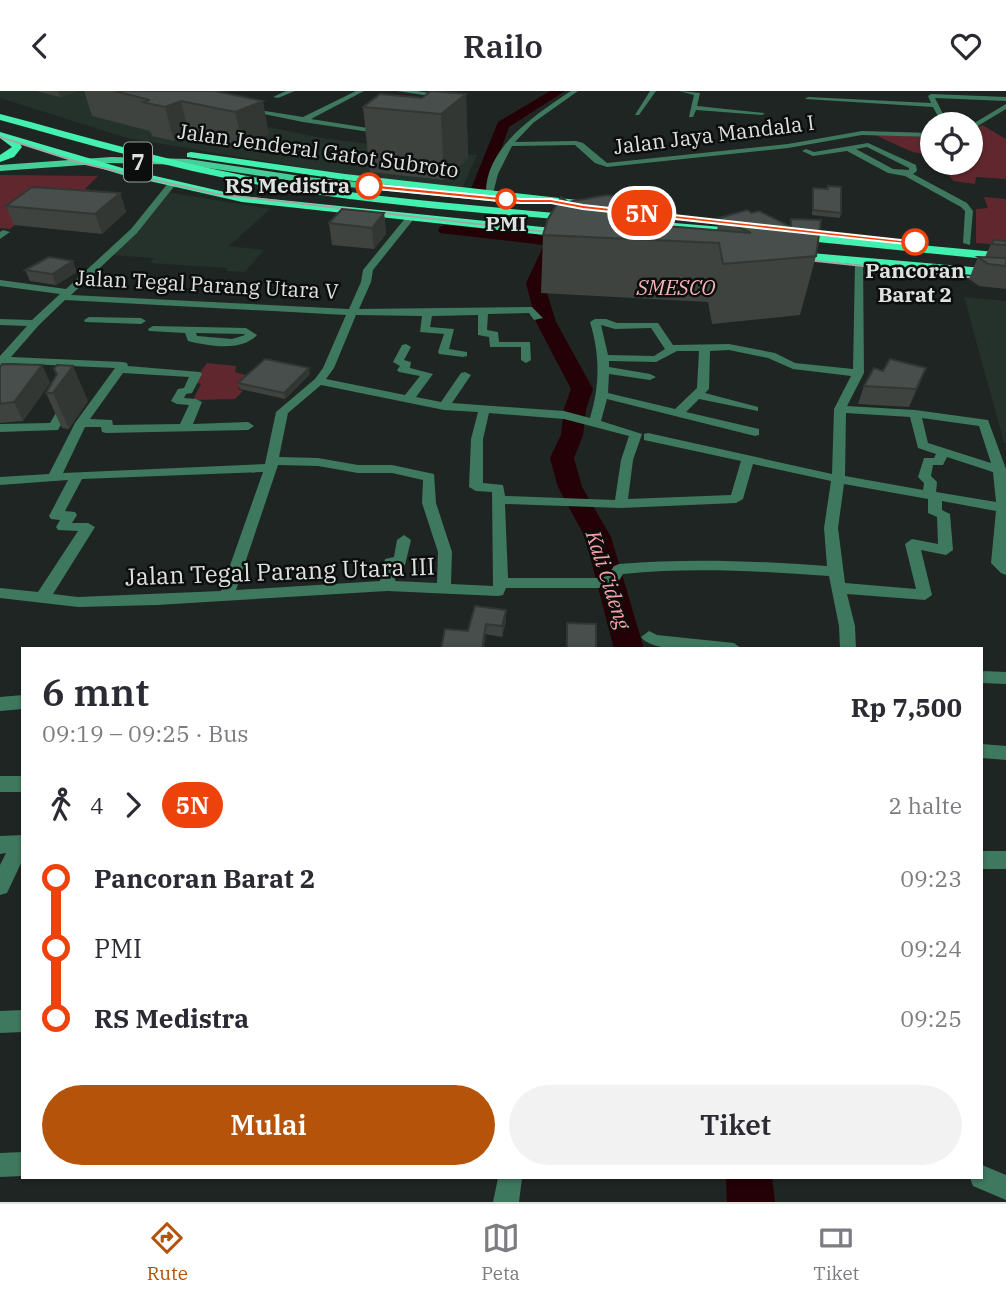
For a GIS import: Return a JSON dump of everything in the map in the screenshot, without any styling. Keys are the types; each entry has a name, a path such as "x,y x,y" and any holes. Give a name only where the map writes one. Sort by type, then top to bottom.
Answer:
{"highway":[{"path":"0,107 43,117"},
{"name":"7","path":"0,117 190,168 255,181 325,192 594,220"},
{"name":"Jalan Jenderal Gatot Subroto","path":"59,122 180,154 551,201 594,220"},
{"name":"7","path":"0,125 176,173 277,194 594,220"},
{"path":"8,137 127,173 242,199 410,218 594,220"},
{"path":"8,137 197,184 244,192 277,194"},
{"path":"0,160 10,155 17,147 8,137"},
{"path":"180,154 209,167 313,185 513,205"},
{"path":"304,180 513,205 594,220"},
{"path":"693,215 745,221"},
{"path":"629,223 755,235"},
{"path":"783,235 1006,247"},
{"path":"783,235 1006,257"},
{"path":"783,235 1006,266"},
{"path":"771,254 1006,274"}],"main road":[{"path":"0,160 37,157 49,162 42,168 0,171"},
{"name":"Jalan Jenderal Gatot Subroto","path":"0,171 111,160 166,160 212,164 304,180 521,201 551,201"},
{"path":"0,171 127,173"}],"street":[{"path":"276,97 292,91"},
{"path":"303,120 360,91"},
{"path":"400,91 445,94 442,107"},
{"path":"489,193 496,166 509,144 534,118 575,91"},
{"path":"637,114 653,91"},
{"path":"682,91 698,94 691,119"},
{"path":"939,112 930,94 1006,99"},
{"path":"808,99 935,105"},
{"path":"983,120 1006,106"},
{"path":"240,109 395,134"},
{"path":"694,109 762,113"},
{"name":"Jalan Jaya Mandala I","path":"509,144 580,143 597,163 607,165 788,146 862,134 920,135"},
{"path":"806,151 813,153 872,146 913,167 913,171 907,174"},
{"path":"848,148 891,171 907,174 967,208 967,243"},
{"path":"1,361 35,323 134,231 172,184"},
{"path":"227,595 271,465 282,412 319,381 328,368 366,282 368,270 410,218"},
{"path":"848,647 847,626 835,572 831,528 838,479 840,409 859,373 860,262"},
{"name":"Jalan Tegal Parang Utara V","path":"0,283 64,295 155,303 240,303 351,312 532,310 538,318"},
{"path":"141,321 155,303"},
{"path":"483,312 482,333 494,334 494,345 526,345 526,360"},
{"path":"428,313 424,330 450,331 443,352 463,354"},
{"path":"89,320 141,321 153,329 246,331 252,335 241,341 200,340 192,339 190,330"},
{"path":"0,322 35,323"},
{"path":"592,421 603,395 606,364 595,322 606,322 615,326 654,325 670,349"},
{"path":"146,342 153,329"},
{"path":"606,364 656,359 664,357 670,349 705,346 764,353 793,366 859,373"},
{"path":"680,412 703,389 705,346"},
{"path":"406,348 398,362 407,364 403,370 427,374 408,400"},
{"path":"1,361 123,365 81,423 53,479"},
{"path":"606,364 650,377"},
{"path":"120,369 196,374 188,391 182,391 177,401 196,402 185,427"},
{"path":"444,406 465,375"},
{"path":"319,381 444,406 564,415 642,436 838,479 1004,508"},
{"path":"603,395 755,432"},
{"path":"697,395 754,409"},
{"path":"0,428 54,427 64,408"},
{"path":"840,409 915,414 984,423 1001,471 1004,508 998,563 1006,570"},
{"path":"484,410 477,439 476,487 498,488 501,583"},
{"path":"915,414 921,443 1001,471"},
{"path":"81,423 108,423 106,429 248,426"},
{"path":"621,503 627,460 642,436"},
{"path":"839,588 925,594 912,544 946,550 943,514 935,513 931,482 923,477 928,461 940,462 943,450"},
{"path":"498,500 621,503 736,499 748,459"},
{"path":"0,481 318,462 358,468 392,469 429,477 429,503 445,552 444,588"},
{"path":"43,597 88,527 63,527 70,515 56,516 76,476"},
{"path":"387,586 390,562 400,562 404,540"},
{"name":"Jalan Tegal Parang Utara III","path":"0,593 78,602 387,586 498,591 501,583 605,581 619,569 657,565 752,565 835,572"},
{"path":"649,637 654,640 716,647"},
{"path":"983,677 1006,678"},
{"path":"0,704 21,702"},
{"path":"983,751 1006,753"},
{"path":"0,784 21,784"},
{"path":"0,886 14,844"},
{"path":"983,860 1006,860"},
{"path":"0,1022 21,1021"},
{"path":"0,1165 21,1164"},
{"path":"983,1178 1006,1188"},
{"path":"506,1202 510,1179"}],"shaded area":[{"path":"0,91 95,91 322,138 448,154 477,155 462,189 347,175 127,138 0,98"},
{"path":"983,126 1006,139 1006,179 976,177 975,184 954,181 948,175 983,175"},
{"path":"875,135 920,137 920,154"},
{"path":"0,175 98,176 85,189 97,191 65,199 48,199 10,229 0,228"},
{"path":"167,192 270,209 229,246 264,250 245,272 226,271 227,268 150,263 154,258 108,255"},
{"path":"984,197 1006,199 1006,245 976,243 976,209 988,208"},
{"path":"964,297 1006,301 1006,443 1004,443"},
{"path":"207,363 236,366 235,372 252,377 238,389 243,391 235,399 193,400 201,384 193,382"}],"building":[{"path":"114,91 214,91 263,101 235,112 181,101 165,107 142,102 150,100"},
{"path":"431,91 466,94 441,114 363,107 380,94 422,98"},
{"path":"828,186 841,187 841,213 813,210 813,188 828,189"},
{"path":"32,187 120,193 95,214 6,206"},
{"path":"607,195 647,201 660,207 667,216 666,226 751,233 719,218 747,210 752,213 759,211 791,227 791,219 821,220 816,256 723,264 719,243 543,235 548,219 561,197 568,202"},
{"path":"342,209 384,213 372,228 329,223"},
{"path":"994,240 1006,241 1006,245 991,244"},
{"path":"49,257 73,261 52,274 25,270"},
{"path":"978,257 1006,258 1006,266 988,264"},
{"path":"265,359 309,368 284,393 238,383"},
{"path":"890,359 926,368 916,389 864,386 874,368 883,371"},
{"path":"2,364 42,365 14,402 0,404 0,367"},
{"path":"57,365 73,366 53,393 46,393 57,374 54,369"},
{"path":"475,606 506,610 502,626 486,624 482,647 441,647 445,629 468,631"},
{"path":"567,623 596,624 596,647 567,647"}],"waterway":[{"path":"479,189 503,125 559,91"},
{"name":"Kali Cideng","path":"446,230 554,241 535,283 546,322 582,389 575,409 572,435 562,458 570,487 598,537 628,647"},
{"name":"Kali Cideng","path":"749,1179 751,1202"}],"tram line":[{"path":"0,137 81,163 216,194 564,234"},
{"path":"797,259 1006,281"}],"bus line":[{"name":"5N","path":"369,186 521,201 551,201 583,207 915,242"}],"place":[{"name":"RS Medistra","path":"369,186"},
{"name":"PMI","path":"506,199"},
{"name":"Pancoran Barat 2","path":"915,242"}],"park label":[{"name":"SMESCO","path":"676,288"}]}
